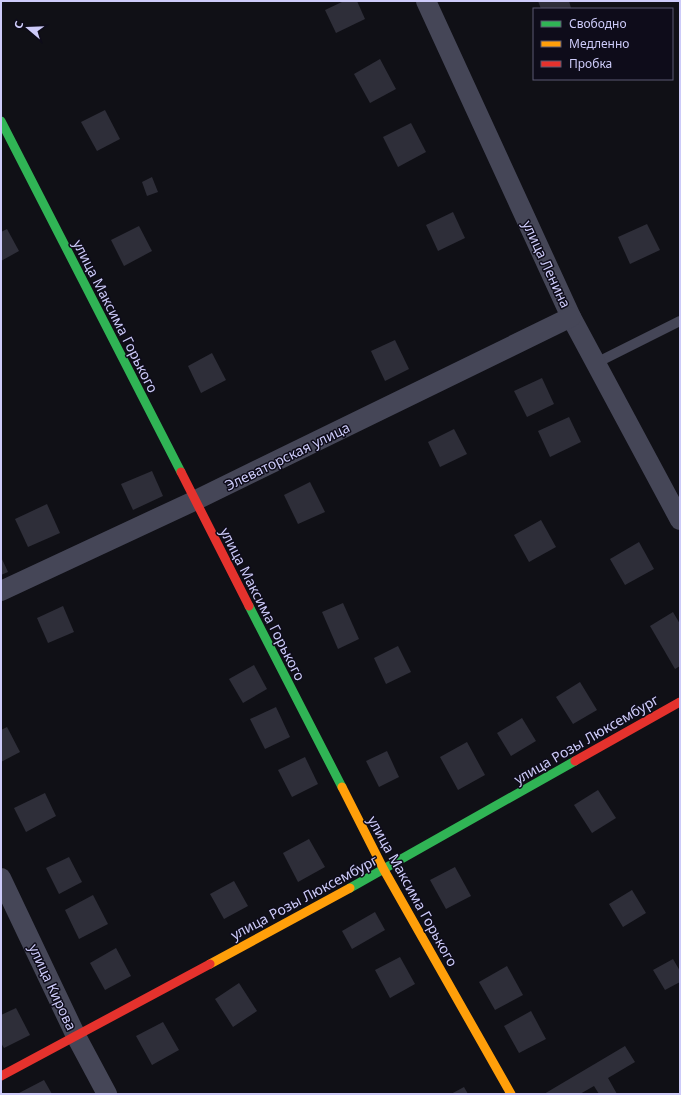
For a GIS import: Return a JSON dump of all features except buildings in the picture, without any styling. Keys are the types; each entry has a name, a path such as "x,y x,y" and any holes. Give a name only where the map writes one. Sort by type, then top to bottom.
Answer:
{"street":[{"name":"улица Ленина","path":"426,1 571,317 680,520"},
{"name":"улица Максима Горького","path":"1,121 384,870 510,1094"},
{"name":"Элеваторская улица","path":"1,591 194,501 571,317"},
{"name":"улица Розы Люксембург","path":"1,1076 384,870 680,702"},
{"name":"улица Кирова","path":"1,878 76,1036 107,1094"}],"lane":[{"path":"596,363 680,320"}],"traffic: fast":[{"path":"1,121 181,472"},
{"path":"249,606 342,787"},
{"path":"350,888 575,761"}],"traffic: slow":[{"path":"342,787 384,870 511,1094"},
{"path":"210,964 350,888"}],"traffic: jam":[{"path":"181,472 249,606"},
{"path":"575,761 680,702"},
{"path":"1,1076 210,964"}]}
